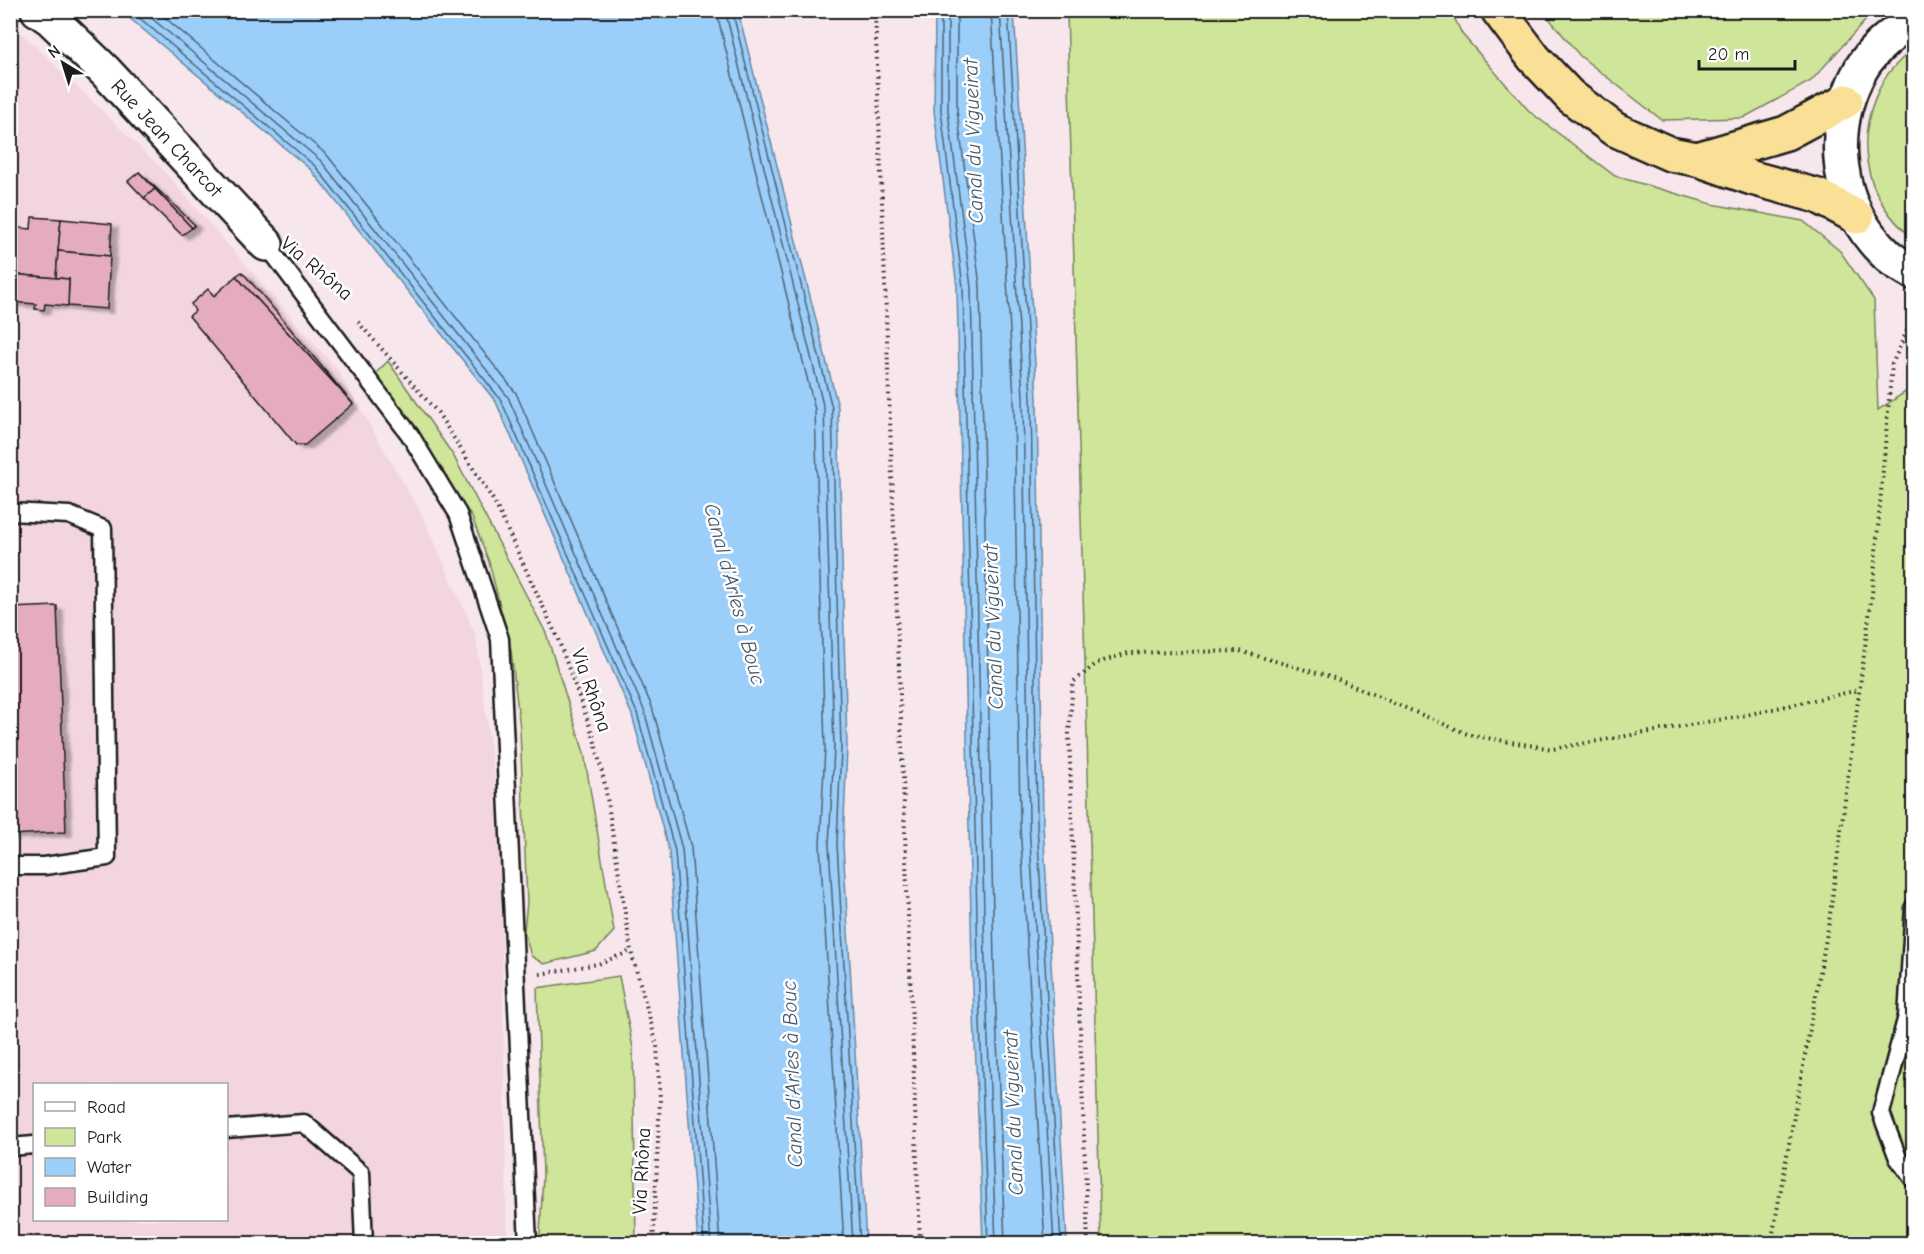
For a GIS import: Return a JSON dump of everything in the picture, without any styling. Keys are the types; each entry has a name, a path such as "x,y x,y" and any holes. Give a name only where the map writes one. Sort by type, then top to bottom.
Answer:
{"highway":[{"path":"1498,10 1534,58 1579,102 1614,129 1670,154 1696,159 1752,178 1818,196 1857,217"},
{"path":"1696,159 1786,133 1846,101"}],"street":[{"name":"Rue Jean Charcot","path":"38,10 105,71 266,244"},
{"path":"1914,19 1886,39 1868,61 1846,101 1839,140 1843,180 1857,217 1887,255 1914,273"}],"lane":[{"path":"266,244 410,435 458,514 500,639 528,1244"},
{"path":"10,512 69,515 103,529 107,857 44,866 10,866"},
{"path":"1914,907 1907,1016 1881,1113 1898,1158 1914,1180"},
{"path":"228,1129 304,1123 361,1173 364,1244"},
{"path":"10,1147 33,1145"}],"path":[{"path":"875,10 920,1244"},
{"path":"1772,1244 1829,922 1873,586 1892,364 1914,315"},
{"name":"Via Rhôna","path":"355,319 438,413 495,503 558,639 598,757 631,951 657,1045 660,1100 653,1244"},
{"path":"1088,1244 1069,734 1073,682 1097,663 1128,653 1240,651 1334,678 1470,735 1552,749 1741,716 1859,690"},
{"path":"515,978 598,964 631,951"}],"shaded area":[{"path":"10,22 162,169 338,371 422,515 476,636 500,825 507,1243 11,1243"}],"green space":[{"path":"1067,11 1451,11 1462,34 1530,112 1615,176 1712,204 1803,221 1840,251 1874,300 1878,410 1913,387 1913,1243 1101,1243"},
{"path":"1543,11 1874,11 1811,81 1743,118 1662,120 1580,56"},
{"path":"1913,48 1913,238 1882,204 1867,164 1866,143 1868,121 1885,78"},
{"path":"388,361 453,455 546,633 584,753 614,931 596,951 544,964 531,956 524,931 527,902 520,729 511,650 489,562 472,517 372,377"},
{"path":"619,976 633,1048 636,1243 543,1243 540,1235 543,1175 537,988"}],"water":[{"name":"Canal d'Arles à Bouc","path":"121,11 738,11 838,407 847,748 843,844 866,1243 698,1243 669,852 632,715 496,402 311,170"},
{"name":"Canal du Vigueirat","path":"935,11 1014,11 1037,397 1043,824 1067,1243 983,1243 972,964 957,287 934,111"}],"building":[{"path":"139,172 195,225 192,228"},
{"path":"139,172 155,189 144,198 128,181"},
{"path":"155,189 192,228 182,235 144,198"},
{"path":"32,217 61,219 56,278 10,274 10,227 31,229"},
{"path":"61,219 112,224 110,256 58,251"},
{"path":"58,251 110,256 107,309 68,306 69,279 56,278"},
{"path":"242,272 262,295 353,404 236,276"},
{"path":"10,274 69,279 68,306 45,304 44,310 35,309 36,304 10,302"},
{"path":"236,276 353,404 305,445 296,445 189,316 195,311 191,304 208,289 214,296"},
{"path":"57,606 66,832 10,835 10,608"}]}
